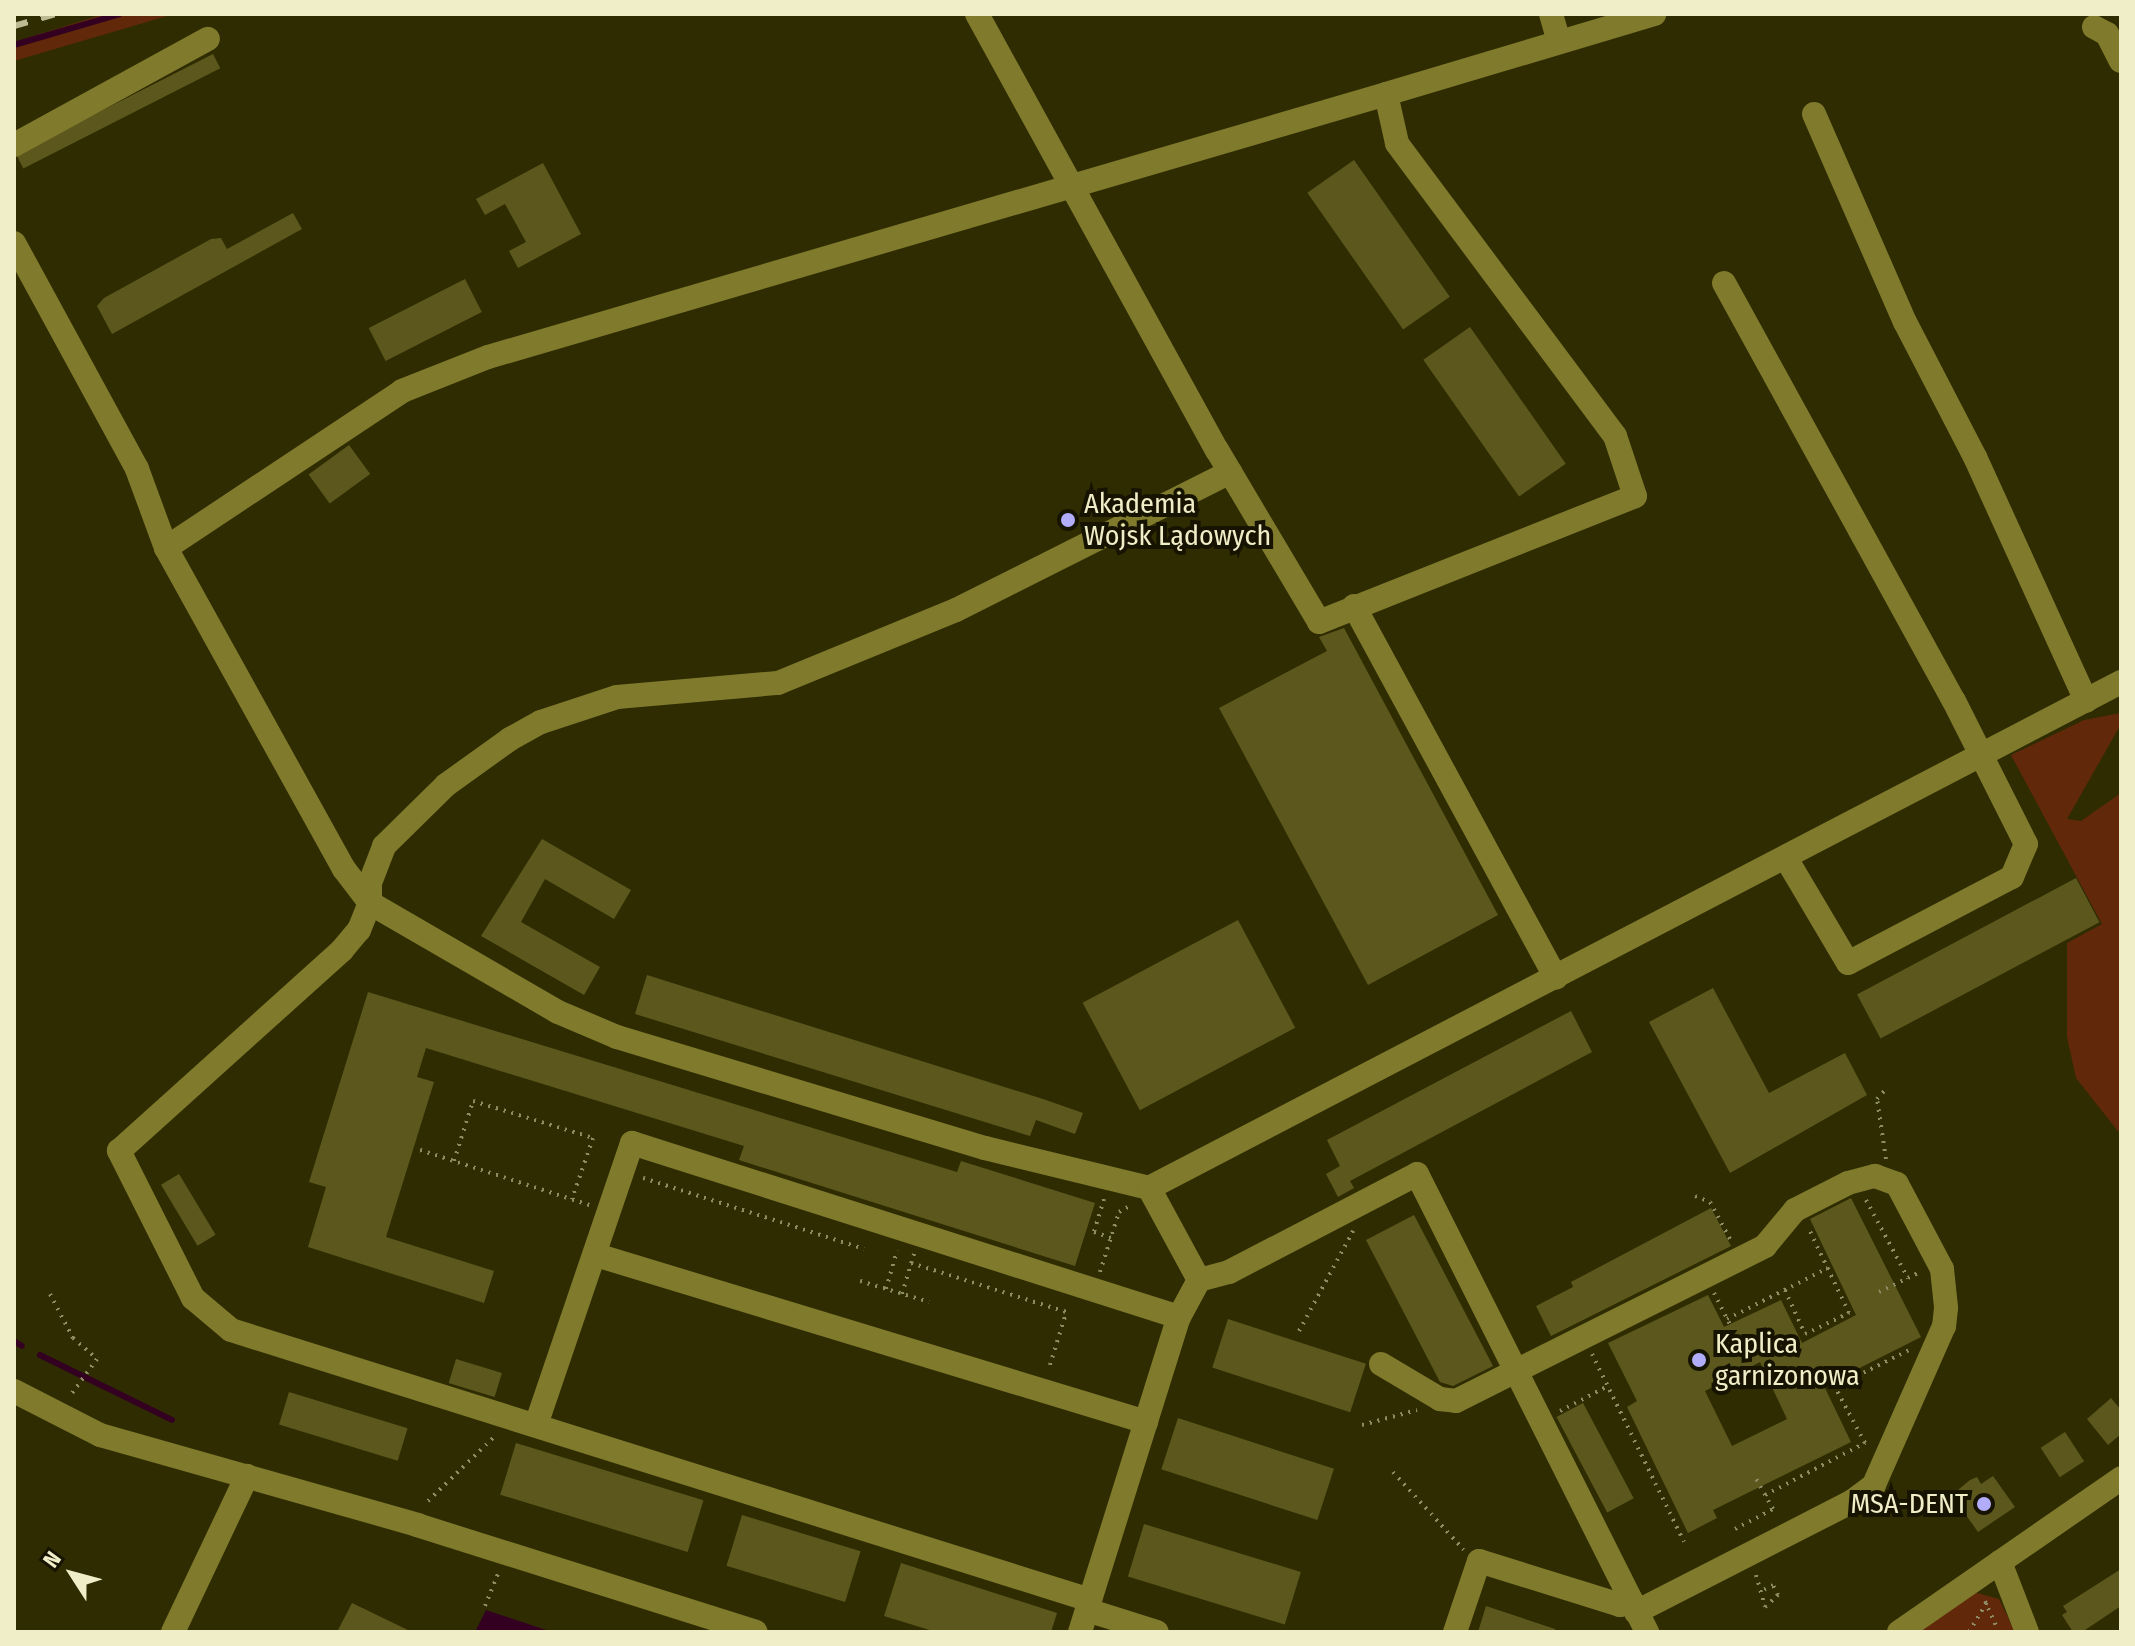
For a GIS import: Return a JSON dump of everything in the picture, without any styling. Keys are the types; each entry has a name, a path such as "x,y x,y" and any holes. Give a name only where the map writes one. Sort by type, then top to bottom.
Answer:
{"street":[{"path":"977,14 1230,472 1319,622 1635,496 1615,436 1397,143 1386,94"},
{"path":"1551,14 1559,42"},
{"path":"166,548 416,385 500,353 1654,14"},
{"path":"2094,27 2107,34 2121,61"},
{"path":"14,145 208,39"},
{"path":"1814,114 1905,322 1975,457 2086,701"},
{"path":"14,243 137,469 166,548 344,869 370,903 558,1012 617,1037 985,1148 1149,1188 2121,682"},
{"path":"1724,283 2026,844 2012,877 1848,963 1786,858"},
{"path":"1157,1632 1086,1614 536,1425 250,1339 212,1318 193,1298 119,1151 342,950 359,930 370,903 377,857 406,821 478,760 541,722 646,692 778,683 967,605 1230,472"},
{"path":"1354,606 1556,978"},
{"path":"536,1425 632,1143 1179,1317"},
{"path":"1086,1614 1179,1317 1199,1280 1229,1272 1417,1174 1638,1614"},
{"path":"1381,1364 1440,1399 1456,1401 1765,1246 1795,1210 1848,1183 1882,1177 1906,1194 1942,1269 1946,1308 1938,1341 1874,1485 1853,1501 1747,1554 1638,1614"},
{"path":"1149,1188 1199,1280"},
{"path":"596,1255 1146,1422"},
{"path":"14,1391 100,1435 247,1476 756,1632"},
{"path":"173,1632 247,1476"},
{"path":"1899,1632 2121,1478"},
{"path":"1455,1632 1479,1561 1620,1605 1638,1614"},
{"path":"2000,1562 2027,1632"}],"path":[{"path":"1882,1177 1886,1162 1877,1099 1886,1089"},
{"path":"454,1161 473,1101 593,1138 572,1199"},
{"path":"420,1150 610,1212"},
{"path":"625,1164 657,1185 864,1249"},
{"path":"1110,1178 1094,1232 1111,1238"},
{"path":"1050,1365 1066,1312 1111,1238 1119,1212 1141,1200 1149,1188"},
{"path":"1695,1196 1710,1202 1740,1258"},
{"path":"1870,1209 1910,1277 1879,1292"},
{"path":"1299,1331 1351,1232 1364,1226"},
{"path":"902,1294 911,1263 911,1232"},
{"path":"886,1289 911,1232"},
{"path":"1785,1290 1805,1334 1849,1313 1816,1244"},
{"path":"911,1263 1066,1312"},
{"path":"1727,1319 1828,1268"},
{"path":"860,1281 929,1302"},
{"path":"50,1294 73,1338 97,1359 81,1379"},
{"path":"1714,1294 1731,1327"},
{"path":"1583,1336 1684,1542"},
{"path":"1765,1495 1865,1443 1835,1387 1932,1339 1938,1341"},
{"path":"1542,1420 1608,1386"},
{"path":"1362,1425 1440,1399"},
{"path":"428,1501 502,1431 507,1417"},
{"path":"1393,1472 1448,1536 1479,1561"},
{"path":"1735,1529 1773,1509 1754,1475"},
{"path":"1747,1554 1763,1590"},
{"path":"485,1606 496,1582"},
{"path":"1773,1585 1778,1595 1765,1607 1758,1592 1763,1590 1773,1585"},
{"path":"1969,1632 1985,1601 1993,1596"},
{"path":"1985,1601 1999,1632"}],"shaded area":[{"path":"104,14 174,14 14,61 14,42"},
{"path":"2121,713 2121,724 2067,819 2081,821 2121,793 2121,1135 2076,1078 2067,1037 2067,943 2102,924 2011,755 2084,720"},
{"path":"1974,1592 1999,1599 2015,1632 1914,1632"},
{"path":"486,1610 552,1632 475,1632"}],"building":[{"path":"213,54 220,68 23,169 16,154"},
{"path":"1354,160 1450,297 1403,329 1307,193"},
{"path":"543,163 581,234 518,268 509,251 526,242 505,204 485,215 476,199"},
{"path":"293,213 302,229 112,334 97,306 104,298 211,239 221,238 227,249"},
{"path":"465,279 482,312 386,361 369,328"},
{"path":"1470,327 1566,464 1519,496 1423,360"},
{"path":"349,445 370,474 330,504 309,474"},
{"path":"1344,628 1498,915 1368,985 1219,708 1327,651 1319,637"},
{"path":"542,839 631,890 614,919 545,879 521,922 600,967 584,995 481,936"},
{"path":"2076,878 2099,922 1881,1039 1857,994"},
{"path":"1238,920 1295,1028 1140,1110 1083,1003"},
{"path":"647,975 1083,1113 1075,1134 1036,1120 1030,1136 635,1014"},
{"path":"1713,988 1769,1093 1845,1053 1867,1095 1730,1173 1649,1022"},
{"path":"368,992 957,1172 961,1161 1095,1203 1075,1266 739,1160 744,1146 426,1048 417,1077 434,1082 386,1237 494,1271 484,1303 308,1247 326,1187 309,1182"},
{"path":"1571,1011 1592,1052 1350,1181 1354,1188 1338,1197 1326,1174 1340,1166 1327,1140"},
{"path":"179,1174 216,1235 198,1246 161,1185"},
{"path":"1851,1198 1921,1337 1824,1386 1851,1442 1713,1510 1717,1518 1688,1533 1627,1407 1637,1401 1608,1343 1708,1295 1724,1327 1781,1300 1802,1343 1856,1315 1810,1219","holes":["1760,1362 1787,1419 1732,1446 1705,1391"]},
{"path":"1711,1208 1731,1246 1551,1336 1536,1306 1573,1287 1571,1282"},
{"path":"1414,1215 1493,1366 1453,1386 1440,1382 1366,1240"},
{"path":"1228,1319 1366,1364 1350,1412 1212,1368"},
{"path":"456,1359 502,1373 495,1397 449,1383"},
{"path":"289,1392 408,1428 398,1461 279,1425"},
{"path":"2111,1398 2121,1410 2121,1434 2108,1445 2087,1419"},
{"path":"1583,1403 1634,1498 1607,1512 1557,1417"},
{"path":"1178,1418 1334,1469 1317,1520 1161,1469"},
{"path":"2065,1432 2084,1461 2060,1477 2041,1448"},
{"path":"516,1443 703,1500 688,1552 500,1495"},
{"name":"MSA-DENT","path":"1993,1476 2015,1507 1978,1532 1956,1501 1963,1497 1958,1490 1977,1477 1981,1484"},
{"path":"742,1515 861,1551 845,1602 727,1566"},
{"path":"1144,1524 1301,1572 1285,1625 1128,1577"},
{"path":"901,1563 1057,1613 1051,1632 936,1632 884,1616"},
{"path":"2121,1569 2121,1606 2082,1632 2073,1632 2062,1615 2067,1612 2063,1606"},
{"path":"352,1603 412,1632 337,1632"},
{"path":"1486,1606 1555,1629 1555,1632 1478,1632"}],"waterway":[{"path":"14,45 120,14"},
{"path":"14,1341 22,1346"},
{"path":"40,1355 172,1420"}],"railway":[{"path":"14,26 56,14"}],"place":[{"name":"Akademia Wojsk Lądowych","path":"1068,520"},
{"name":"Kaplica garnizonowa","path":"1699,1360"},
{"name":"MSA-DENT","path":"1984,1504"}]}
